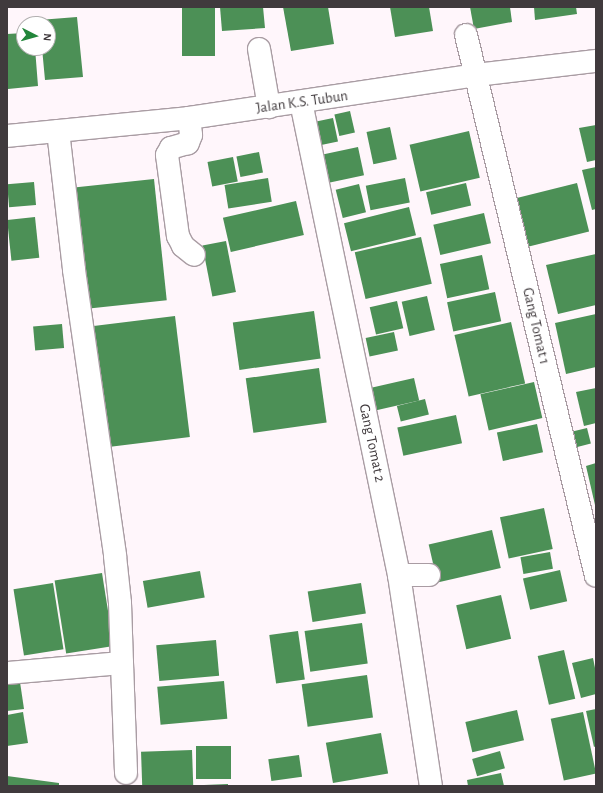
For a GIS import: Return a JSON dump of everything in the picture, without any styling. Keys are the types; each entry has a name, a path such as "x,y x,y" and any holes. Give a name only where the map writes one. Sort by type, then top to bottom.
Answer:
{"street":[{"name":"Gang Tomat 1","path":"466,35 596,576"},
{"path":"259,49 269,107"},
{"name":"Jalan K.S. Tubun","path":"7,136 189,118 476,75 596,61"},
{"name":"Gang Tomat 2","path":"301,102 399,575 431,786"},
{"path":"189,118 191,135 188,143 171,148 167,155 178,236 183,246 194,255"},
{"path":"58,131 76,278 115,556 120,603 126,773"},
{"path":"399,575 429,576"},
{"path":"7,673 122,664"}],"building":[{"path":"182,7 215,7 215,56 182,56"},
{"path":"220,7 263,7 265,28 222,31"},
{"path":"283,7 328,7 334,44 291,51"},
{"path":"390,7 429,7 433,31 395,37"},
{"path":"470,7 510,7 512,22 474,29"},
{"path":"534,7 576,7 577,14 535,20"},
{"path":"77,17 83,77 45,80 43,56 56,56 56,19"},
{"path":"16,33 16,56 36,56 38,86 8,89 7,34"},
{"path":"350,111 355,132 339,136 334,115"},
{"path":"333,118 338,141 316,146 311,123"},
{"path":"596,125 596,160 587,162 579,128"},
{"path":"390,127 397,159 373,164 367,132"},
{"path":"469,131 480,178 420,191 410,145"},
{"path":"358,147 364,175 329,183 323,154"},
{"path":"259,152 263,173 240,177 236,156"},
{"path":"233,157 238,182 212,187 207,162"},
{"path":"596,167 596,209 592,210 582,170"},
{"path":"268,178 272,202 228,209 225,185"},
{"path":"405,178 410,203 371,210 366,186"},
{"path":"154,179 167,300 82,309 69,188"},
{"path":"34,182 36,205 9,207 7,184"},
{"path":"466,183 471,205 431,215 426,192"},
{"path":"577,183 589,232 528,247 516,198"},
{"path":"359,184 366,212 343,218 336,190"},
{"path":"296,201 304,235 231,252 223,218"},
{"path":"409,207 416,235 351,251 344,223"},
{"path":"484,213 491,243 440,255 433,225"},
{"path":"35,217 39,258 11,261 7,220"},
{"path":"421,237 432,284 366,299 355,252"},
{"path":"226,241 236,292 212,297 202,246"},
{"path":"596,254 596,305 558,314 546,265"},
{"path":"482,255 489,289 447,298 440,264"},
{"path":"495,292 501,321 453,332 447,302"},
{"path":"427,296 435,330 410,336 402,302"},
{"path":"397,301 403,328 376,335 370,307"},
{"path":"314,311 321,359 239,370 233,322"},
{"path":"596,314 596,367 566,374 555,323"},
{"path":"175,316 190,437 106,447 92,326"},
{"path":"511,322 525,383 469,396 454,335"},
{"path":"62,324 64,348 35,350 33,327"},
{"path":"394,332 398,351 370,357 366,338"},
{"path":"319,368 327,422 253,433 246,378"},
{"path":"414,378 419,400 375,411 370,388"},
{"path":"534,382 542,418 489,430 480,394"},
{"path":"596,388 596,423 584,426 576,392"},
{"path":"425,399 429,415 401,422 397,406"},
{"path":"456,415 462,443 403,456 397,427"},
{"path":"537,424 543,452 503,461 497,433"},
{"path":"587,428 591,444 575,447 571,432"},
{"path":"596,463 596,505 595,505 586,466"},
{"path":"544,508 553,549 509,558 500,517"},
{"path":"492,530 501,568 437,583 429,545"},
{"path":"550,552 553,569 523,574 520,557"},
{"path":"560,570 567,601 530,610 523,579"},
{"path":"200,571 205,598 148,608 143,581"},
{"path":"102,573 114,646 66,654 55,581"},
{"path":"53,583 63,649 24,655 13,589"},
{"path":"361,583 366,614 313,622 308,591"},
{"path":"501,595 511,639 466,649 456,605"},
{"path":"362,623 368,664 310,672 305,631"},
{"path":"298,631 305,680 276,684 269,635"},
{"path":"216,640 219,676 159,681 156,645"},
{"path":"564,650 575,699 549,705 538,656"},
{"path":"593,658 596,673 596,694 581,698 572,663"},
{"path":"367,675 373,718 308,727 302,684"},
{"path":"224,681 227,719 161,725 157,687"},
{"path":"20,682 24,709 7,711 7,684"},
{"path":"596,709 596,746 594,747 586,711"},
{"path":"517,710 524,740 472,752 465,722"},
{"path":"23,712 28,743 7,746 7,715"},
{"path":"583,712 596,774 564,780 551,719"},
{"path":"381,733 388,773 333,783 326,743"},
{"path":"196,746 231,746 231,779 196,779"},
{"path":"192,750 193,786 142,786 141,752"},
{"path":"500,751 505,768 477,776 472,759"},
{"path":"299,755 302,777 271,781 268,759"},
{"path":"501,773 504,786 468,786 467,780"},
{"path":"7,776 59,783 59,786 7,786"},
{"path":"228,784 228,786 204,786 204,785"}]}
